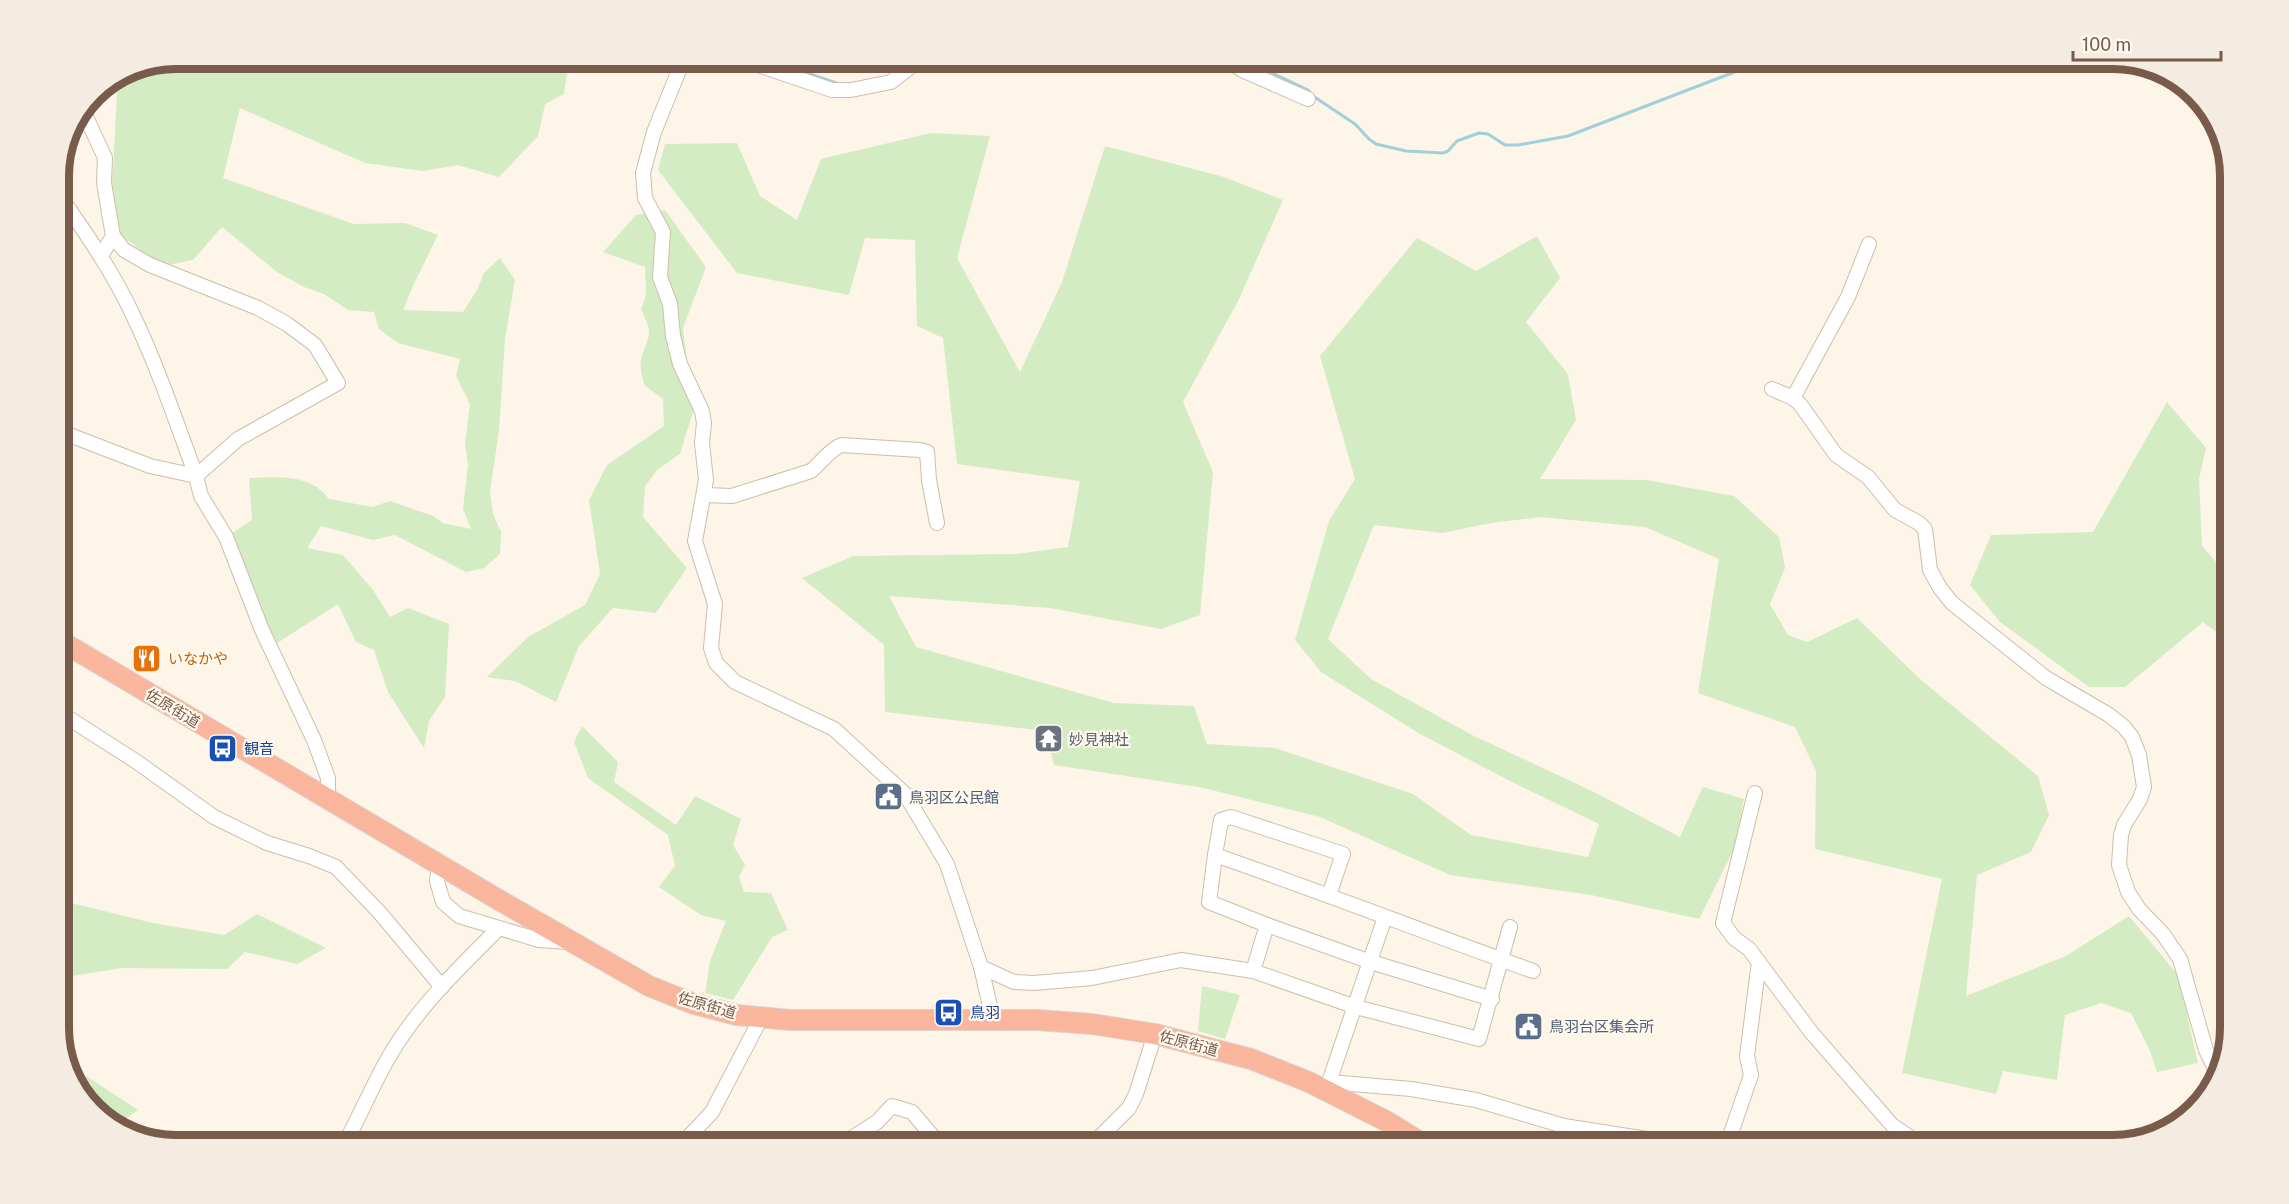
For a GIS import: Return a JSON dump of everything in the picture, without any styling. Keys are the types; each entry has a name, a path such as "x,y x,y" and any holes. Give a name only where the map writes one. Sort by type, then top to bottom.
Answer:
{"highway":[{"name":"佐原街道","path":"69,646 573,943 658,990 716,1010 761,1018 867,1021 993,1019 1092,1024 1155,1034 1251,1059 1328,1086 1408,1135"}],"street":[{"path":"680,69 654,132 643,173 645,198 663,232 660,277 670,304 673,336 680,364 702,411 704,423 702,443 706,480 705,495 700,509 695,541 716,604 711,648 716,663 735,682 834,729 905,794 947,864 981,967 993,1019"},
{"path":"770,69 832,90 891,82 908,69"},
{"path":"1240,69 1308,99"},
{"path":"86,117 105,158 104,183 113,236 124,250 150,265 258,308 287,324 315,345 338,383 238,439 196,476"},
{"path":"69,210 101,256 150,352 196,476 201,496 226,537 262,630 314,740 327,778 328,798"},
{"path":"101,256 108,249 113,236"},
{"path":"1793,398 1848,297 1869,244"},
{"path":"1773,389 1793,398 1800,404 1836,455 1868,477 1895,510 1919,523 1925,529 1930,570 1952,603 2046,678 2109,715 2132,736 2139,755 2144,787 2140,799 2124,825 2119,866 2128,892 2163,934 2180,959 2193,1011 2213,1065"},
{"path":"69,434 150,466 196,476"},
{"path":"705,495 732,496 811,471 830,450 841,445 920,450 927,452 929,480 937,523"},
{"path":"69,718 137,762 214,817 267,843 336,867 380,913 442,987"},
{"path":"1755,793 1723,923 1734,938 1749,949 1810,1032 1892,1125 1906,1135"},
{"path":"1329,895 1343,854 1230,817 1221,820 1209,902 1371,962 1492,999"},
{"path":"1215,855 1533,971"},
{"path":"439,864 437,881 443,902 459,916 539,940 573,943"},
{"path":"1385,917 1328,1086 1411,1089 1476,1100 1564,1125 1622,1135"},
{"path":"1253,971 1266,925"},
{"path":"981,967 1014,982 1034,983 1092,978 1181,960 1253,971 1356,1007 1479,1040 1503,960 1510,927"},
{"path":"350,1135 390,1054 442,987 498,929"},
{"path":"1731,1135 1751,1075 1748,1056 1759,962"},
{"path":"691,1135 712,1112 761,1018"},
{"path":"1103,1135 1129,1108 1136,1094 1155,1034"},
{"path":"858,1135 877,1122 892,1106 912,1112 931,1135"}],"green space":[{"path":"176,69 568,69 564,94 545,104 538,136 499,177 458,165 423,171 365,163 240,108 223,178 354,224 405,223 438,235 403,310 463,312 477,290 484,273 500,258 515,280 505,339 499,430 490,492 493,514 501,532 500,554 484,568 466,572 395,535 373,540 321,526 307,548 343,555 373,590 390,617 408,608 449,624 445,697 429,721 424,748 388,692 374,650 356,642 338,604 271,647 226,537 252,520 249,478 292,478 312,485 329,499 372,507 390,501 433,516 443,523 471,529 463,509 468,464 465,443 470,404 456,376 460,359 398,343 379,329 374,312 348,310 324,294 304,287 277,272 222,227 193,260 164,266 148,258 132,243 117,234 112,186 117,86 128,80 155,71"},
{"path":"931,133 990,136 957,258 1020,372 1062,282 1105,146 1224,177 1283,200 1239,299 1183,402 1213,472 1200,615 1161,629 1050,608 889,596 916,647 1114,703 1194,706 1207,744 1275,748 1413,794 1471,835 1588,857 1599,824 1420,734 1321,672 1295,640 1329,521 1355,479 1320,356 1417,238 1476,271 1537,236 1560,278 1526,322 1568,374 1576,420 1540,479 1647,480 1734,496 1779,537 1785,568 1770,604 1788,635 1807,642 1857,618 1921,680 2038,776 2049,815 2031,852 1977,875 1966,996 2066,956 2129,916 2178,975 2198,1063 2157,1072 2150,1051 2131,1013 2101,1003 2065,1015 2057,1080 2003,1071 1996,1094 1902,1073 1942,879 1815,849 1816,771 1795,727 1698,693 1719,559 1645,527 1541,517 1491,523 1442,533 1374,525 1328,639 1371,679 1472,735 1592,791 1680,837 1703,787 1744,799 1735,847 1699,919 1591,895 1450,875 1320,817 1199,787 1054,765 1045,731 885,712 884,645 802,578 853,556 1016,554 1068,547 1080,481 957,464 943,338 917,326 915,240 865,238 849,295 737,273 658,170 665,144 737,143 760,196 797,220 821,159"},
{"path":"665,210 706,267 683,328 693,412 680,454 658,469 645,486 643,517 687,568 656,613 613,608 579,646 556,702 515,681 487,677 528,637 585,605 600,574 589,500 607,465 664,426 663,399 644,385 641,369 641,360 649,335 648,325 641,309 646,295 645,267 603,252 636,215"},
{"path":"2167,402 2206,448 2199,479 2202,546 2220,567 2220,635 2203,622 2125,687 2089,687 2000,622 1970,585 1991,535 2093,532"},
{"path":"582,726 618,762 614,782 676,825 695,796 741,819 733,845 745,865 739,876 744,892 771,893 788,930 772,937 733,1000 705,993 710,961 726,921 701,915 659,887 675,866 668,835 588,778 574,742"},
{"path":"69,902 153,923 224,935 257,914 326,948 297,964 245,952 227,969 123,968 69,976"},
{"path":"1202,986 1240,995 1225,1039 1198,1031"},
{"path":"78,1070 138,1110 122,1121 116,1117 95,1099"}],"waterway":[{"path":"796,69 839,84"},
{"path":"1264,69 1308,90 1313,96 1355,124 1376,144 1406,151 1443,153 1457,141 1479,133 1488,134 1505,145 1518,145 1568,136 1742,69"}],"place":[{"name":"いなかや","path":"147,658"},
{"name":"妙見神社","path":"1048,739"},
{"name":"観音","path":"223,748"},
{"name":"鳥羽区公民館","path":"888,797"},
{"name":"鳥羽","path":"949,1012"},
{"name":"鳥羽台区集会所","path":"1528,1026"}]}
